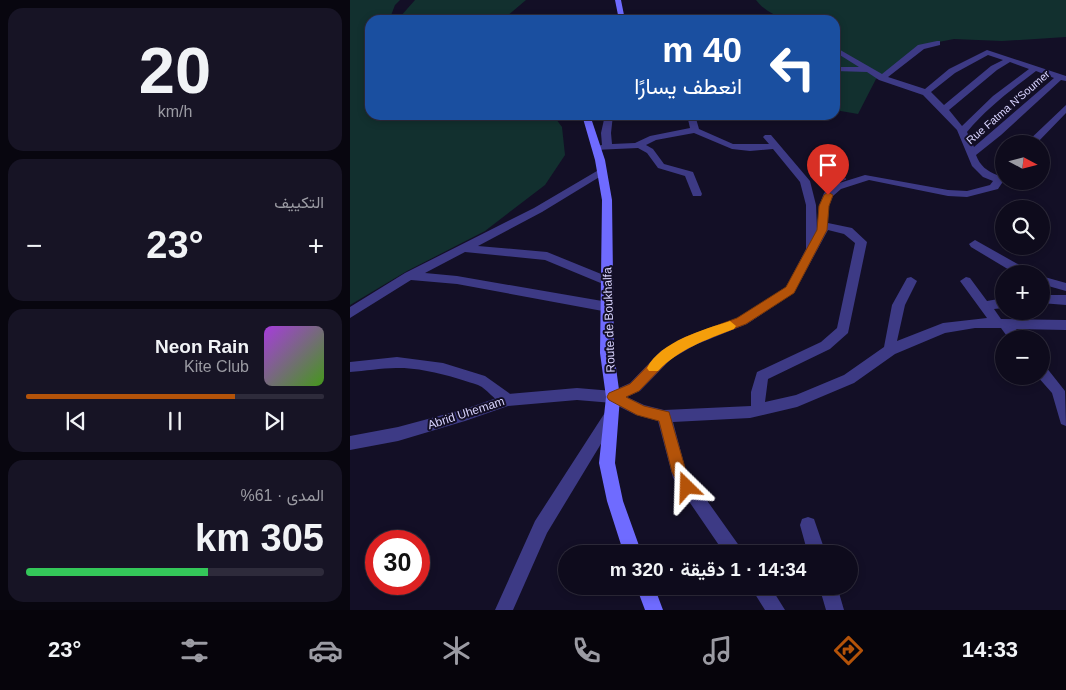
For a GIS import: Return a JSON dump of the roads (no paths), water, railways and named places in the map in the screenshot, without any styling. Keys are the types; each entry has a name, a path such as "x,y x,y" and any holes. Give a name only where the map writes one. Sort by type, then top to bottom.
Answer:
{"main road":[{"path":"618,0 621,15"},
{"name":"Route de Boukhalfa","path":"588,120 602,148 602,171 608,200 607,352 613,405 607,443 607,463 615,501 630,545"},
{"path":"649,595 654,610"}],"street":[{"path":"882,78 922,47 937,43"},
{"path":"840,51 882,78 926,92 933,101 944,109 962,132 971,154 970,158 978,168 995,174"},
{"path":"926,92 952,71 983,53 1010,59 1051,72 1063,78"},
{"path":"944,109 994,68 1010,59"},
{"path":"962,132 974,117 1004,91 1036,68"},
{"path":"1051,72 1066,68"},
{"path":"840,69 867,70"},
{"name":"Rue Fatma N'Soumer","path":"971,154 1063,78"},
{"path":"1039,135 1066,108"},
{"path":"609,120 602,148 639,145 653,138 695,130 727,146 752,148 771,141 805,181 811,205 811,250"},
{"path":"692,120 695,130"},
{"path":"639,145 650,152 661,166 689,174 697,194"},
{"path":"350,313 409,276 538,210 602,171"},
{"path":"504,610 510,600 540,527 613,405 635,387 666,355 690,340 742,321 790,290 822,225 824,206 828,195 837,187 869,177 918,188 967,194 995,185"},
{"path":"758,409 758,392 762,376 776,367 834,341 843,330 861,242 848,231 822,225"},
{"path":"975,244 1011,265"},
{"path":"463,248 546,256 607,281"},
{"path":"409,276 457,280 608,307"},
{"path":"890,350 892,322 902,293 911,281"},
{"path":"966,281 984,306 1008,330"},
{"path":"1050,283 1066,287"},
{"path":"1050,299 1066,300"},
{"path":"984,306 995,304"},
{"path":"613,405 664,416 758,409 797,401 849,379 890,350 943,328 975,323 1066,325"},
{"path":"350,366 397,362 443,370 484,382 508,400"},
{"path":"1050,377 1062,386 1066,420"},
{"name":"Abrid Uhemam","path":"350,443 417,429 508,400 578,394 613,405"},
{"path":"664,416 683,480 730,545"},
{"path":"808,525 814,545"},
{"path":"765,595 776,610"},
{"path":"831,595 836,610"}]}
